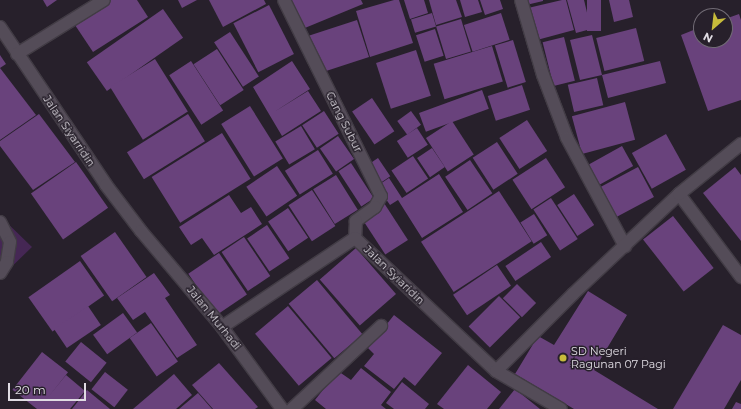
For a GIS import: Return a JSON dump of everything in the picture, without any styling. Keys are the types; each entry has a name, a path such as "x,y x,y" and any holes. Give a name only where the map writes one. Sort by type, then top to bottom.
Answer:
{"street":[{"path":"17,54 104,0"},
{"name":"Gang Subur","path":"284,0 381,196 375,207 356,221 354,238"},
{"path":"522,3 543,75 567,138 625,246"},
{"name":"Jalan Siyarridin","path":"0,27 106,184 141,231"},
{"path":"496,372 573,294 679,194 741,144"},
{"path":"679,194 741,277"},
{"path":"0,222 10,242 7,262 0,273"},
{"name":"Jalan Murhadi","path":"141,231 222,327 282,409"},
{"name":"Jalan Syiaridin","path":"222,327 354,238 496,372 561,409"},
{"path":"292,409 381,326"}],"shaded area":[{"path":"0,216 32,247 0,278"}],"building":[{"path":"43,0 57,0 47,7"},
{"path":"107,0 137,0 148,17 93,52 73,22"},
{"path":"178,0 197,0 182,8"},
{"path":"209,0 264,0 266,4 223,27"},
{"path":"288,0 361,0 363,4 300,30"},
{"path":"394,0 399,0 413,43 370,57 356,11"},
{"path":"404,0 424,0 428,13 410,19"},
{"path":"429,0 456,0 462,17 436,25"},
{"path":"460,0 478,0 482,12 465,17"},
{"path":"480,0 500,0 503,9 485,15"},
{"path":"521,0 543,0 543,1 522,6"},
{"path":"566,0 574,30 537,40 528,8"},
{"path":"567,0 584,0 591,29 576,33"},
{"path":"587,0 601,0 601,31 587,31"},
{"path":"609,0 629,0 633,17 614,22"},
{"path":"269,5 294,54 258,72 233,23"},
{"path":"163,9 183,38 107,91 87,62"},
{"path":"432,13 436,26 415,33 411,19"},
{"path":"501,13 510,40 473,52 464,25"},
{"path":"739,14 741,20 741,100 708,111 681,35 693,30 693,48 733,48 733,16"},
{"path":"461,19 471,52 446,59 436,27"},
{"path":"357,20 369,57 321,73 309,35"},
{"path":"636,28 644,61 604,71 596,38"},
{"path":"435,29 444,56 425,62 416,35"},
{"path":"230,32 259,76 243,87 214,42"},
{"path":"592,35 602,75 580,80 570,40"},
{"path":"564,37 575,81 554,86 543,42"},
{"path":"513,40 526,82 508,88 495,46"},
{"path":"492,46 503,81 444,99 434,64"},
{"path":"217,49 244,90 220,105 194,64"},
{"path":"416,50 431,96 391,109 376,63"},
{"path":"0,55 6,64 0,68"},
{"path":"155,59 188,112 143,140 110,87"},
{"path":"191,61 223,110 201,125 169,75"},
{"path":"292,61 310,89 274,112 308,91 321,111 282,136 253,87"},
{"path":"660,61 666,83 608,98 602,75"},
{"path":"0,68 36,115 0,140"},
{"path":"597,78 603,105 574,112 568,85"},
{"path":"522,85 530,110 496,121 488,96"},
{"path":"482,90 489,109 426,132 419,113"},
{"path":"372,98 394,131 374,145 352,111"},
{"path":"625,102 635,140 582,154 572,116"},
{"path":"250,106 283,159 254,177 221,124"},
{"path":"324,111 339,134 317,148 302,125"},
{"path":"411,111 421,125 407,135 397,121"},
{"path":"39,114 75,162 33,190 0,146 0,141"},
{"path":"188,114 205,141 144,179 127,152"},
{"path":"527,120 547,151 519,169 499,138"},
{"path":"452,121 474,155 448,171 426,138"},
{"path":"301,126 315,149 289,165 275,141"},
{"path":"417,128 428,145 408,158 397,141"},
{"path":"222,133 251,179 180,223 152,177"},
{"path":"666,134 686,170 652,189 632,153"},
{"path":"338,136 354,159 336,172 320,149"},
{"path":"497,142 518,174 493,190 473,158"},
{"path":"622,146 633,166 599,185 588,165"},
{"path":"432,148 445,167 430,177 417,158"},
{"path":"318,150 333,174 300,194 285,171"},
{"path":"413,156 428,178 407,193 391,171"},
{"path":"378,158 390,176 380,184 367,165"},
{"path":"546,158 565,187 532,209 512,180"},
{"path":"470,160 492,193 467,210 445,177"},
{"path":"76,162 108,208 63,239 31,194"},
{"path":"351,163 374,198 361,206 338,171"},
{"path":"277,166 297,196 266,217 246,187"},
{"path":"638,167 654,197 616,217 600,187"},
{"path":"735,167 741,175 741,241 703,193"},
{"path":"439,174 463,212 422,238 398,200 390,205 377,186 389,178 402,198"},
{"path":"336,175 358,210 335,224 313,189"},
{"path":"312,190 335,226 312,241 289,205"},
{"path":"499,191 532,241 454,292 421,242"},
{"path":"574,194 594,225 577,236 557,205"},
{"path":"229,195 241,213 251,207 262,224 214,255 202,238 191,245 179,227"},
{"path":"551,198 578,239 560,251 533,209"},
{"path":"384,203 408,240 385,255 361,218"},
{"path":"288,208 308,238 288,251 268,221"},
{"path":"534,214 547,235 534,244 520,222"},
{"path":"673,216 714,268 684,291 643,239"},
{"path":"267,225 289,258 269,272 247,238"},
{"path":"115,232 147,277 112,301 81,256"},
{"path":"244,237 270,276 248,291 222,252"},
{"path":"541,242 551,257 515,281 505,266"},
{"path":"356,248 396,294 360,326 320,279"},
{"path":"219,253 247,294 216,315 188,274"},
{"path":"80,261 104,295 52,332 28,297"},
{"path":"497,265 511,286 467,315 453,295"},
{"path":"154,273 170,295 165,298 197,345 177,358 145,312 133,320 117,298"},
{"path":"317,280 363,334 334,358 289,304"},
{"path":"517,284 536,303 522,317 503,298"},
{"name":"SD Negeri Ragunan 07 Pagi","path":"588,291 627,315 594,370 658,409 574,409 515,374 538,336 554,345"},
{"path":"499,296 520,317 490,348 469,326"},
{"path":"88,306 101,325 67,348 54,329"},
{"path":"288,306 332,358 299,386 255,334"},
{"path":"123,313 137,332 107,354 93,335"},
{"path":"394,315 442,353 415,386 404,377 394,389 364,366 374,354 368,348"},
{"path":"151,323 178,362 157,376 130,338"},
{"name":"SD Negeri Ragunan 07 Pagi","path":"723,325 741,335 741,380 724,409 673,409"},
{"path":"81,342 107,363 91,382 65,361"},
{"path":"42,352 68,372 39,409 37,409 12,390"},
{"path":"219,363 258,407 255,409 213,409 192,385"},
{"path":"468,365 501,392 487,409 444,409 437,404"},
{"path":"361,368 391,392 381,405 386,409 326,409 315,400 338,371 351,380"},
{"path":"105,372 128,390 114,407 91,389"},
{"path":"174,374 192,395 176,409 133,409"},
{"path":"66,375 85,391 70,409 38,409"},
{"path":"402,382 429,404 425,409 394,409 386,403"},
{"path":"515,389 540,409 499,409"},
{"path":"87,390 110,409 72,409"},
{"path":"198,393 212,409 179,409"},
{"path":"736,402 741,404 741,409 732,409"}],"place":[{"name":"SD Negeri Ragunan 07 Pagi","path":"563,358"}]}
